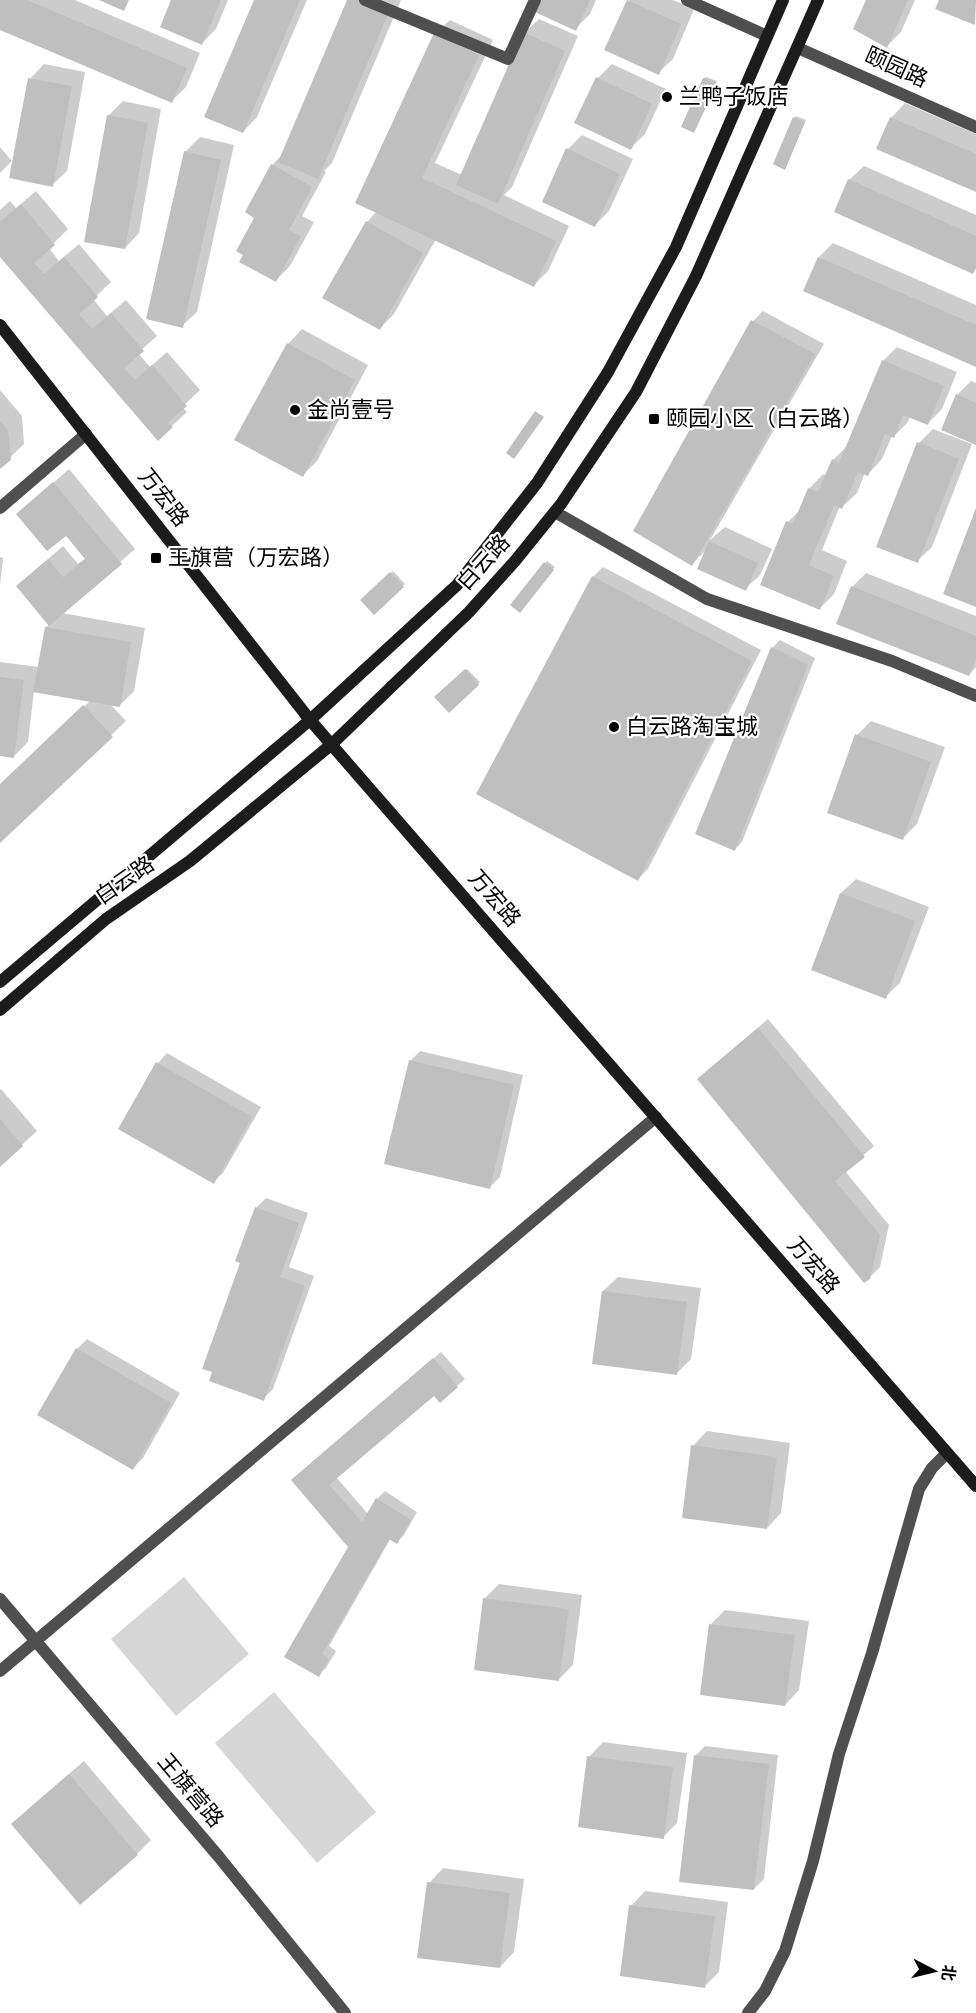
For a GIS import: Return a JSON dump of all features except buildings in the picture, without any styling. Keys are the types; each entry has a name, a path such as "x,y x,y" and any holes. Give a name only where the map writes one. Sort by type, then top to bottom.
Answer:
{"main road":[{"name":"白云路","path":"0,982 310,720 457,585 537,483 608,372 676,247 783,0"},
{"name":"白云路","path":"0,1010 106,919 190,861 332,744 469,612 555,512 636,392 696,276 818,0"},
{"name":"万宏路","path":"0,325 310,720 976,1486"}],"street":[{"path":"365,0 508,59 535,0"},
{"path":"687,0 767,36"},
{"name":"颐园路","path":"798,48 976,127"},
{"path":"0,508 86,434"},
{"path":"555,512 707,598 892,661 976,696"},
{"path":"0,1671 656,1117"},
{"path":"748,2013 765,1991 784,1951 813,1861 839,1754 872,1653 920,1489 932,1468 947,1452"},
{"name":"王旗营路","path":"0,1599 219,1857 345,2013"}],"shaded area":[{"path":"184,1577 249,1654 176,1716 111,1639"},
{"path":"274,1692 376,1812 317,1863 215,1743"}],"place":[{"name":"兰鸭子饭店","path":"667,97"},
{"name":"金尚壹号","path":"295,410"},
{"name":"颐园小区（白云路）","path":"654,419"},
{"name":"王旗营（万宏路）","path":"156,558"},
{"name":"白云路淘宝城","path":"614,727"}]}
